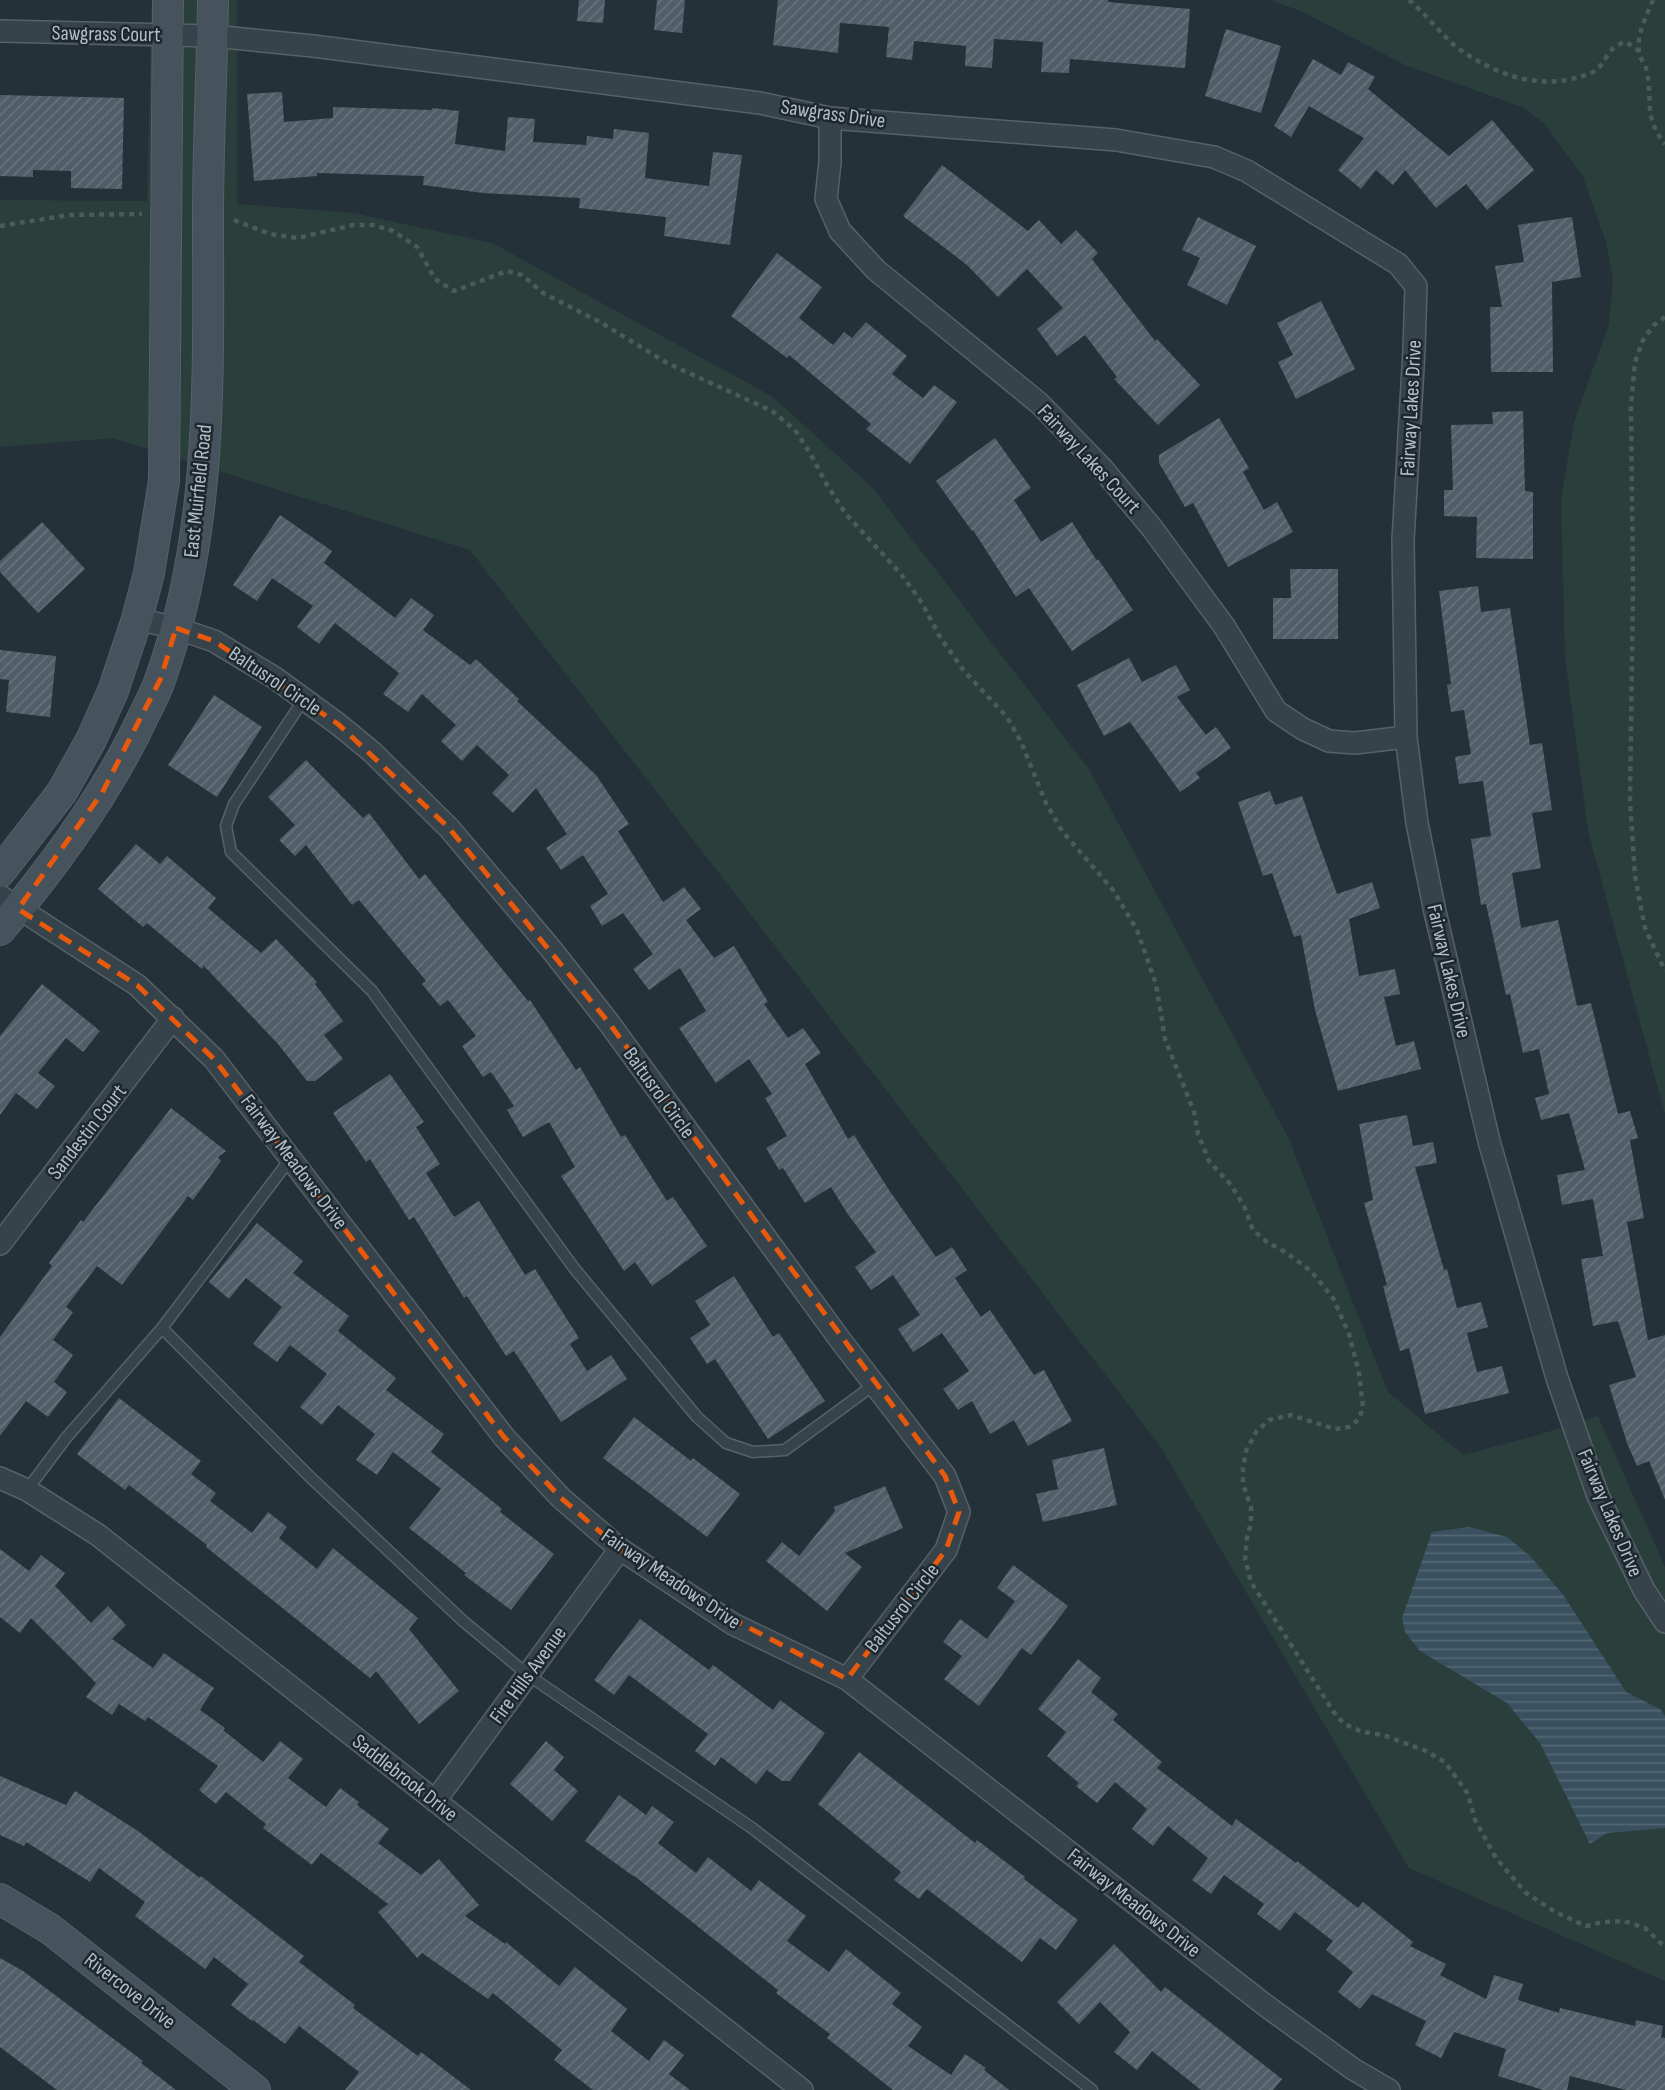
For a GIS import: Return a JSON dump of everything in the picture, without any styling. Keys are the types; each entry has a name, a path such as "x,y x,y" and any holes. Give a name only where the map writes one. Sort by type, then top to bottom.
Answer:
{"street":[{"name":"East Muirfield Road","path":"0,872 62,792 91,740 113,691 137,619 152,562 164,481 168,0"},
{"name":"East Muirfield Road","path":"6,912 55,861 102,793 161,678 176,628 199,518 206,435 213,0"},
{"name":"Sawgrass Court","path":"0,31 213,36"},
{"name":"Sawgrass Drive","path":"213,36 313,46 760,103 830,118 1116,140 1214,157 1247,171 1398,264 1416,286"},
{"name":"Fairway Lakes Court","path":"830,118 830,162 826,199 840,231 876,270 1040,404 1101,467 1152,528 1224,626 1276,711 1303,729 1329,741 1354,743 1406,737"},
{"name":"Fairway Lakes Drive","path":"1416,286 1403,540 1406,737 1417,823 1489,1141 1557,1378 1598,1496 1644,1590 1665,1622"},
{"name":"Baltusrol Circle","path":"137,619 214,641 304,699 347,731 401,778 489,874 551,948 945,1476 959,1512 946,1550 847,1679"},
{"name":"Fairway Meadows Drive","path":"6,912 137,985 214,1059 503,1437 561,1498 620,1549 733,1624 847,1679 1265,2005 1353,2069 1389,2090"},
{"name":"Sandestin Court","path":"0,1244 173,1018"},
{"name":"Saddlebrook Drive","path":"0,1478 27,1490 98,1535 802,2090"},
{"name":"Fire Hills Avenue","path":"435,1801 620,1549"},
{"name":"Rivercove Drive","path":"0,1899 50,1929 255,2090"}],"lane":[{"path":"304,699 234,804 226,826 232,852 372,991 574,1268 697,1417 726,1443 753,1452 785,1450 875,1384"},
{"path":"27,1490 66,1438 162,1328 291,1157"},
{"path":"162,1328 309,1476 463,1621 528,1675 752,1828 1091,2090"}],"path":[{"path":"1409,0 1458,48 1492,69 1513,78 1559,81 1579,77 1595,71 1616,46 1626,42 1639,51"},
{"path":"1653,0 1641,30 1639,51 1647,70 1651,121 1665,144"},
{"path":"0,226 69,215 165,215"},
{"path":"208,217 238,220 270,234 298,238 353,225 373,225 393,231 417,247 435,279 454,290 507,271 522,275 544,293 600,321 667,363 772,411 794,430 846,514 901,574 964,671 1007,717 1021,742 1046,803 1062,831 1114,890 1137,930 1156,984 1165,1039 1190,1101 1198,1134 1209,1161 1231,1185 1244,1206 1253,1230 1311,1271 1333,1298 1349,1334 1363,1407 1359,1419 1349,1427 1335,1429 1292,1415 1269,1420 1256,1432 1247,1451 1243,1484 1251,1507 1251,1523 1245,1559 1251,1583 1344,1724 1426,1751 1446,1762 1468,1794 1475,1820 1496,1858 1525,1892 1555,1912 1586,1926 1624,1920 1645,1927 1665,1947"},
{"path":"1665,317 1654,325 1643,340 1635,362 1631,405 1633,586 1630,801 1635,876 1645,928 1665,971"}],"highlighted area":[{"path":"176,628 214,641 338,724 449,828 609,1023 945,1476 959,1512 946,1550 847,1679 690,1597 620,1549 561,1498 504,1437 214,1059 137,985 18,909 102,793 161,678"}],"green space":[{"path":"152,0 237,0 237,204 353,213 492,243 773,397 872,487 1089,769 1289,1139 1388,1392 1463,1455 1598,1416 1665,1567 1665,1981 1409,1868 1158,1443 470,550 113,438 0,447 0,200 147,201"},
{"path":"1270,0 1665,0 1665,1114 1588,831 1565,657 1561,499 1574,422 1609,324 1613,279 1606,242 1583,177 1544,123 1522,107 1405,65 1303,12"}],"water":[{"path":"1469,1527 1507,1537 1531,1557 1564,1596 1626,1692 1660,1709 1665,1716 1665,1828 1607,1833 1590,1844 1540,1743 1507,1703 1420,1651 1405,1632 1402,1618 1432,1532"}],"building":[{"path":"579,0 605,0 603,23 577,21"},
{"path":"657,0 685,0 682,33 654,30"},
{"path":"778,0 1108,0 1190,9 1185,68 1070,59 1069,73 1041,72 1043,42 994,39 992,68 965,66 966,46 914,41 912,60 886,57 889,27 840,23 838,53 773,45"},
{"path":"1226,29 1281,46 1261,113 1205,96"},
{"path":"1313,59 1341,75 1348,62 1375,77 1368,89 1449,156 1492,120 1534,170 1487,210 1466,184 1436,208 1405,170 1393,185 1376,170 1361,189 1338,170 1364,138 1309,106 1291,137 1274,126"},
{"path":"282,92 284,122 333,118 333,107 432,108 459,111 455,144 505,151 508,117 535,119 533,142 586,145 587,136 613,139 614,129 649,133 645,178 709,186 713,152 742,155 730,245 664,236 666,217 579,208 580,198 483,193 423,185 424,176 317,173 317,176 254,181 247,94"},
{"path":"0,95 124,98 122,189 71,188 71,171 33,170 33,177 0,176"},
{"path":"942,165 1028,231 1039,220 1061,244 1076,230 1098,253 1092,259 1155,341 1157,339 1200,385 1158,425 1114,379 1117,377 1085,335 1057,356 1037,329 1063,308 1027,269 998,297 967,265 903,216"},
{"path":"1198,217 1256,246 1227,305 1187,285 1200,258 1182,250"},
{"path":"1572,217 1581,277 1552,282 1553,372 1491,372 1490,307 1502,307 1495,266 1524,262 1518,225"},
{"path":"777,253 822,287 799,318 833,345 844,332 852,338 866,322 907,356 892,374 923,398 934,385 957,402 910,464 866,429 871,424 789,355 787,358 731,316"},
{"path":"1321,301 1355,369 1296,399 1278,362 1293,355 1277,323"},
{"path":"1523,411 1525,491 1533,492 1533,559 1476,558 1477,517 1444,516 1444,490 1453,490 1451,425 1493,424 1492,412"},
{"path":"1219,418 1249,468 1243,472 1264,510 1277,502 1293,532 1228,567 1193,503 1185,507 1159,463 1159,455"},
{"path":"995,438 1031,488 1014,500 1041,542 1072,522 1133,610 1072,651 1029,588 1016,597 973,530 936,481"},
{"path":"280,515 332,551 324,563 395,618 411,598 434,615 423,630 470,665 476,659 596,775 629,824 618,831 663,902 684,887 701,909 686,920 714,958 734,946 768,1002 764,1004 788,1038 803,1028 821,1053 805,1064 848,1139 854,1135 936,1257 952,1247 967,1270 955,1278 981,1317 990,1310 1034,1375 1044,1370 1072,1421 1028,1446 1014,1420 990,1434 972,1401 958,1410 943,1389 969,1371 942,1333 913,1352 898,1329 920,1315 893,1275 871,1290 855,1267 876,1252 831,1187 805,1203 783,1168 779,1170 766,1148 787,1136 765,1098 772,1094 749,1059 716,1083 679,1028 706,1011 680,968 649,990 633,969 653,954 623,913 602,926 590,906 608,894 583,855 561,870 546,848 567,834 536,788 513,813 492,793 509,775 477,745 462,761 441,741 456,725 422,694 408,712 383,694 399,673 335,623 319,644 297,627 313,606 272,578 257,601 233,585"},
{"path":"42,522 85,569 38,613 0,572 0,561"},
{"path":"1290,569 1338,569 1338,639 1273,639 1273,598 1291,598"},
{"path":"1478,586 1481,612 1510,608 1530,745 1542,743 1552,810 1532,813 1541,868 1512,873 1521,928 1558,920 1577,1006 1591,1003 1618,1114 1630,1111 1638,1138 1630,1140 1644,1218 1627,1222 1648,1340 1665,1335 1665,1500 1649,1461 1637,1466 1609,1385 1636,1377 1618,1321 1593,1326 1581,1259 1603,1256 1593,1199 1562,1205 1557,1175 1585,1170 1569,1113 1541,1120 1535,1098 1549,1094 1539,1049 1523,1053 1510,994 1506,995 1486,904 1481,905 1471,839 1491,836 1483,781 1459,784 1455,757 1471,754 1464,710 1451,712 1447,685 1451,684 1439,591"},
{"path":"0,650 56,656 50,717 6,712 9,680 0,679"},
{"path":"1129,658 1142,682 1176,665 1190,690 1177,697 1206,735 1216,727 1231,748 1196,773 1200,778 1180,792 1130,722 1104,736 1077,685"},
{"path":"214,695 262,727 217,797 168,765"},
{"path":"306,760 363,818 369,813 419,879 425,874 528,1001 530,1000 576,1070 580,1067 621,1137 625,1135 667,1201 673,1197 707,1246 652,1286 635,1262 624,1271 561,1176 575,1167 549,1122 523,1137 507,1110 514,1106 491,1072 483,1077 462,1046 476,1036 448,1000 440,1006 422,984 426,981 359,900 352,905 306,845 295,856 279,840 295,825 268,797"},
{"path":"1270,791 1275,805 1302,796 1337,894 1372,882 1380,908 1349,919 1359,976 1395,969 1400,994 1384,997 1396,1046 1414,1041 1421,1069 1338,1091 1315,1010 1301,935 1294,937 1272,873 1263,876 1238,802"},
{"path":"136,844 160,864 167,856 216,898 208,908 261,953 276,939 317,982 315,984 343,1021 324,1035 343,1059 315,1081 307,1081 278,1044 204,966 202,969 147,923 143,927 98,889"},
{"path":"42,984 100,1031 83,1052 66,1038 38,1073 55,1086 37,1109 16,1093 0,1115 0,1036"},
{"path":"390,1074 424,1122 416,1127 440,1164 426,1173 454,1217 479,1201 525,1275 535,1269 579,1338 570,1344 587,1371 611,1355 627,1379 561,1422 514,1351 506,1356 467,1296 464,1298 414,1217 409,1220 370,1159 366,1162 333,1113"},
{"path":"171,1108 226,1151 218,1157 221,1161 193,1200 188,1196 122,1285 97,1266 66,1307 73,1312 53,1340 73,1355 54,1382 67,1392 48,1417 26,1401 0,1436 0,1337 52,1266 49,1263 81,1220 83,1222"},
{"path":"1407,1115 1413,1146 1433,1142 1437,1163 1415,1167 1457,1308 1481,1302 1488,1327 1467,1333 1477,1372 1502,1366 1509,1393 1425,1414 1409,1348 1400,1351 1383,1286 1387,1285 1364,1203 1373,1200 1359,1124"},
{"path":"257,1223 303,1261 293,1273 349,1316 338,1331 396,1378 386,1390 444,1434 431,1452 502,1509 500,1512 554,1554 511,1610 464,1575 466,1573 409,1528 441,1489 393,1452 377,1475 356,1460 375,1434 338,1405 322,1425 300,1407 327,1374 290,1345 277,1362 253,1344 282,1307 246,1278 229,1299 209,1282"},
{"path":"734,1276 773,1337 779,1333 825,1401 768,1439 715,1359 707,1364 690,1338 710,1325 695,1301"},
{"path":"119,1398 201,1461 191,1474 216,1493 210,1501 252,1533 268,1512 287,1527 279,1538 317,1569 333,1548 418,1618 409,1629 459,1691 419,1724 376,1671 370,1678 129,1485 125,1490 77,1454"},
{"path":"634,1417 740,1494 707,1537 603,1458"},
{"path":"1104,1448 1117,1505 1043,1522 1036,1494 1058,1489 1052,1460"},
{"path":"885,1486 903,1528 845,1553 862,1567 827,1611 766,1561 782,1542 799,1556 835,1511 834,1507"},
{"path":"0,1549 29,1571 41,1555 65,1573 55,1586 91,1623 108,1606 126,1625 112,1639 153,1668 164,1653 214,1688 200,1710 263,1762 280,1741 303,1759 288,1778 326,1807 340,1788 359,1802 357,1805 389,1829 378,1843 421,1875 439,1859 479,1905 465,1916 505,1944 506,1942 559,1986 575,1967 627,2009 611,2031 649,2061 664,2040 684,2055 669,2074 690,2090 593,2090 554,2060 562,2050 493,1993 488,1999 422,1953 417,1958 378,1912 388,1904 321,1853 312,1865 263,1828 266,1824 226,1792 216,1804 199,1790 218,1766 148,1717 145,1721 119,1704 112,1715 86,1697 96,1683 31,1618 20,1633 0,1617"},
{"path":"1013,1565 1068,1606 1031,1655 1022,1648 979,1706 944,1679 962,1656 943,1642 960,1619 987,1639 1015,1601 997,1588"},
{"path":"640,1619 709,1670 713,1665 773,1710 780,1700 825,1733 790,1781 782,1781 767,1770 756,1784 721,1757 715,1766 695,1751 708,1734 629,1675 614,1695 594,1680"},
{"path":"1078,1659 1101,1678 1091,1692 1118,1714 1113,1720 1162,1762 1157,1768 1232,1826 1236,1819 1358,1908 1363,1902 1413,1942 1410,1946 1446,1964 1440,1975 1486,1999 1494,1975 1523,1984 1518,2000 1559,2013 1560,2008 1635,2026 1636,2020 1663,2026 1661,2037 1665,2038 1665,2090 1626,2090 1570,2076 1567,2090 1543,2090 1498,2076 1506,2049 1454,2032 1441,2058 1415,2045 1426,2021 1372,1994 1360,2009 1338,1992 1353,1972 1326,1950 1333,1941 1295,1912 1280,1931 1257,1914 1264,1904 1224,1875 1211,1894 1192,1880 1208,1858 1168,1826 1153,1846 1132,1829 1147,1809 1115,1782 1097,1803 1076,1786 1079,1783 1047,1756 1066,1732 1038,1709"},
{"path":"546,1741 564,1757 554,1770 578,1791 552,1821 510,1784"},
{"path":"859,1752 1078,1920 1056,1950 1040,1938 1022,1962 927,1889 919,1899 894,1880 901,1872 818,1804"},
{"path":"0,1776 66,1805 75,1791 138,1831 304,1956 299,1962 355,2005 353,2008 418,2056 421,2052 471,2090 345,2090 359,2072 299,2026 285,2044 231,2005 248,1984 214,1957 205,1969 135,1916 145,1902 99,1868 90,1882 26,1842 24,1846 0,1835"},
{"path":"619,1795 646,1815 652,1806 674,1822 658,1843 696,1873 708,1857 751,1891 759,1880 806,1916 787,1941 829,1972 846,1949 901,1993 892,2004 922,2027 908,2046 951,2075 965,2054 986,2068 984,2070 1009,2090 893,2090 827,2038 830,2034 776,1993 778,1990 633,1875 585,1841"},
{"path":"1114,1944 1161,1992 1165,1987 1282,2079 1273,2090 1201,2090 1152,2051 1137,2070 1114,2052 1130,2032 1100,2002 1079,2024 1057,2002"},
{"path":"0,1958 23,1971 143,2061 141,2063 176,2090 57,2090 0,2047"}]}
